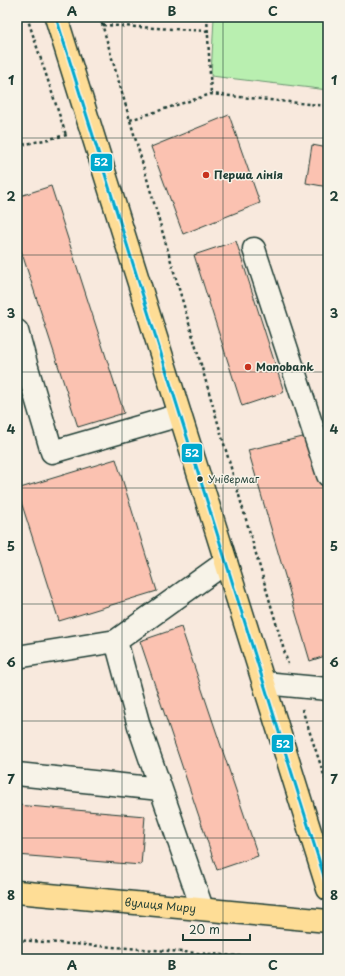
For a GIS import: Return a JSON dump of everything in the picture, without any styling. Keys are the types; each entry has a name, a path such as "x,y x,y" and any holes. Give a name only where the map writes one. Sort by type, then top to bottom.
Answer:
{"main road":[{"path":"56,17 328,889"},
{"name":"вулиця Миру","path":"17,892 202,908 328,921"}],"street":[{"path":"254,249 328,475"},
{"path":"17,331 21,365 52,452 180,415"},
{"path":"17,656 116,641 226,562"},
{"path":"116,641 138,726 202,908"},
{"path":"264,683 328,689"},
{"path":"17,774 160,789"}],"path":[{"path":"27,17 66,135"},
{"path":"100,17 295,686 328,787"},
{"path":"207,17 211,94"},
{"path":"103,25 208,31"},
{"path":"130,120 211,94 328,106"},
{"path":"17,146 90,129"},
{"path":"17,940 279,959"}],"green space":[{"path":"214,17 328,17 328,90 211,76"}],"building":[{"name":"Перша лінія","path":"229,115 260,203 183,234 151,147"},
{"path":"312,145 328,148 328,187 306,183"},
{"path":"51,186 124,413 78,427 17,238 17,197"},
{"path":"236,241 284,392 242,406 194,255"},
{"path":"307,436 328,505 328,655 310,661 248,450"},
{"path":"116,459 157,591 59,621 17,489"},
{"path":"181,627 258,856 217,870 140,641"},
{"path":"17,805 145,816 141,865 17,855"}],"transit line":[{"name":"52","path":"56,17 328,889"}],"place":[{"name":"Перша лінія","path":"206,175"},
{"name":"Monobank","path":"248,367"},
{"name":"Універмаг","path":"200,479"}]}
